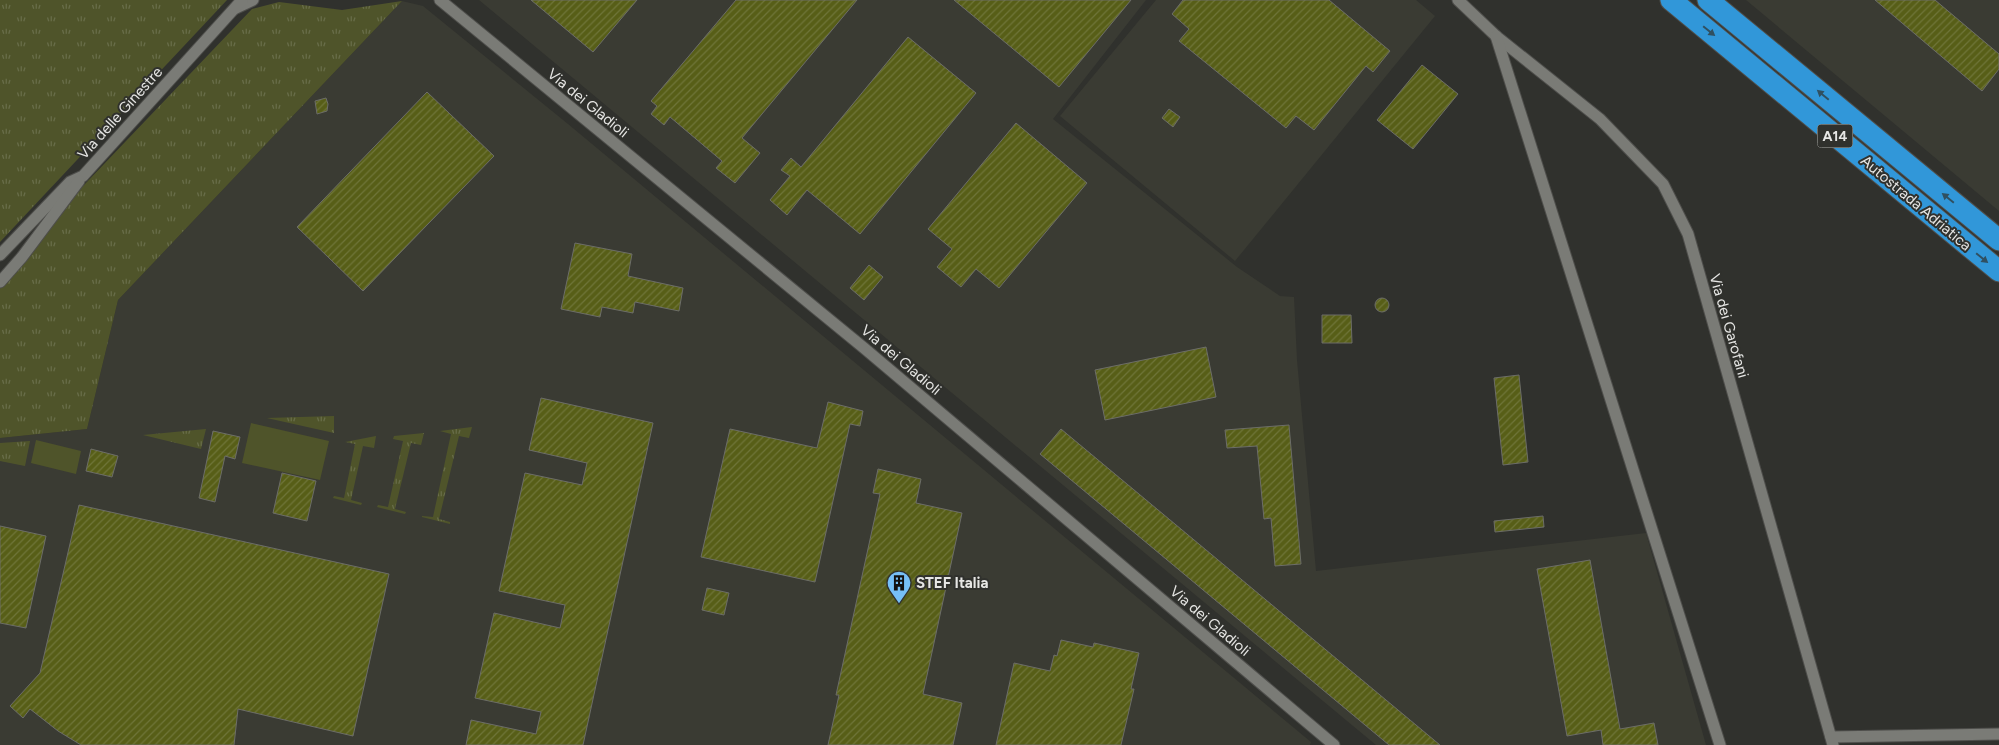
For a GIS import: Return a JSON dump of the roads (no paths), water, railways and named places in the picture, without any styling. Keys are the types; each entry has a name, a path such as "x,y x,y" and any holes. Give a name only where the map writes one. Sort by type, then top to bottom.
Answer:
{"highway":[{"name":"Autostrada Adriatica","path":"1671,0 1999,271"},
{"name":"Autostrada Adriatica","path":"1708,0 1999,240"}],"street":[{"name":"Via delle Ginestre","path":"0,255 70,182 83,176 239,4 253,0"},
{"name":"Via dei Garofani","path":"1458,0 1496,36 1606,125 1663,184 1688,234 1832,741"},
{"name":"Via dei Gladioli","path":"439,1 864,348 1334,745"},
{"path":"1496,36 1720,745"},
{"path":"0,282 22,257 83,176"},
{"path":"1832,741 1999,734"}],"place":[{"name":"STEF Italia","path":"899,604"}]}
